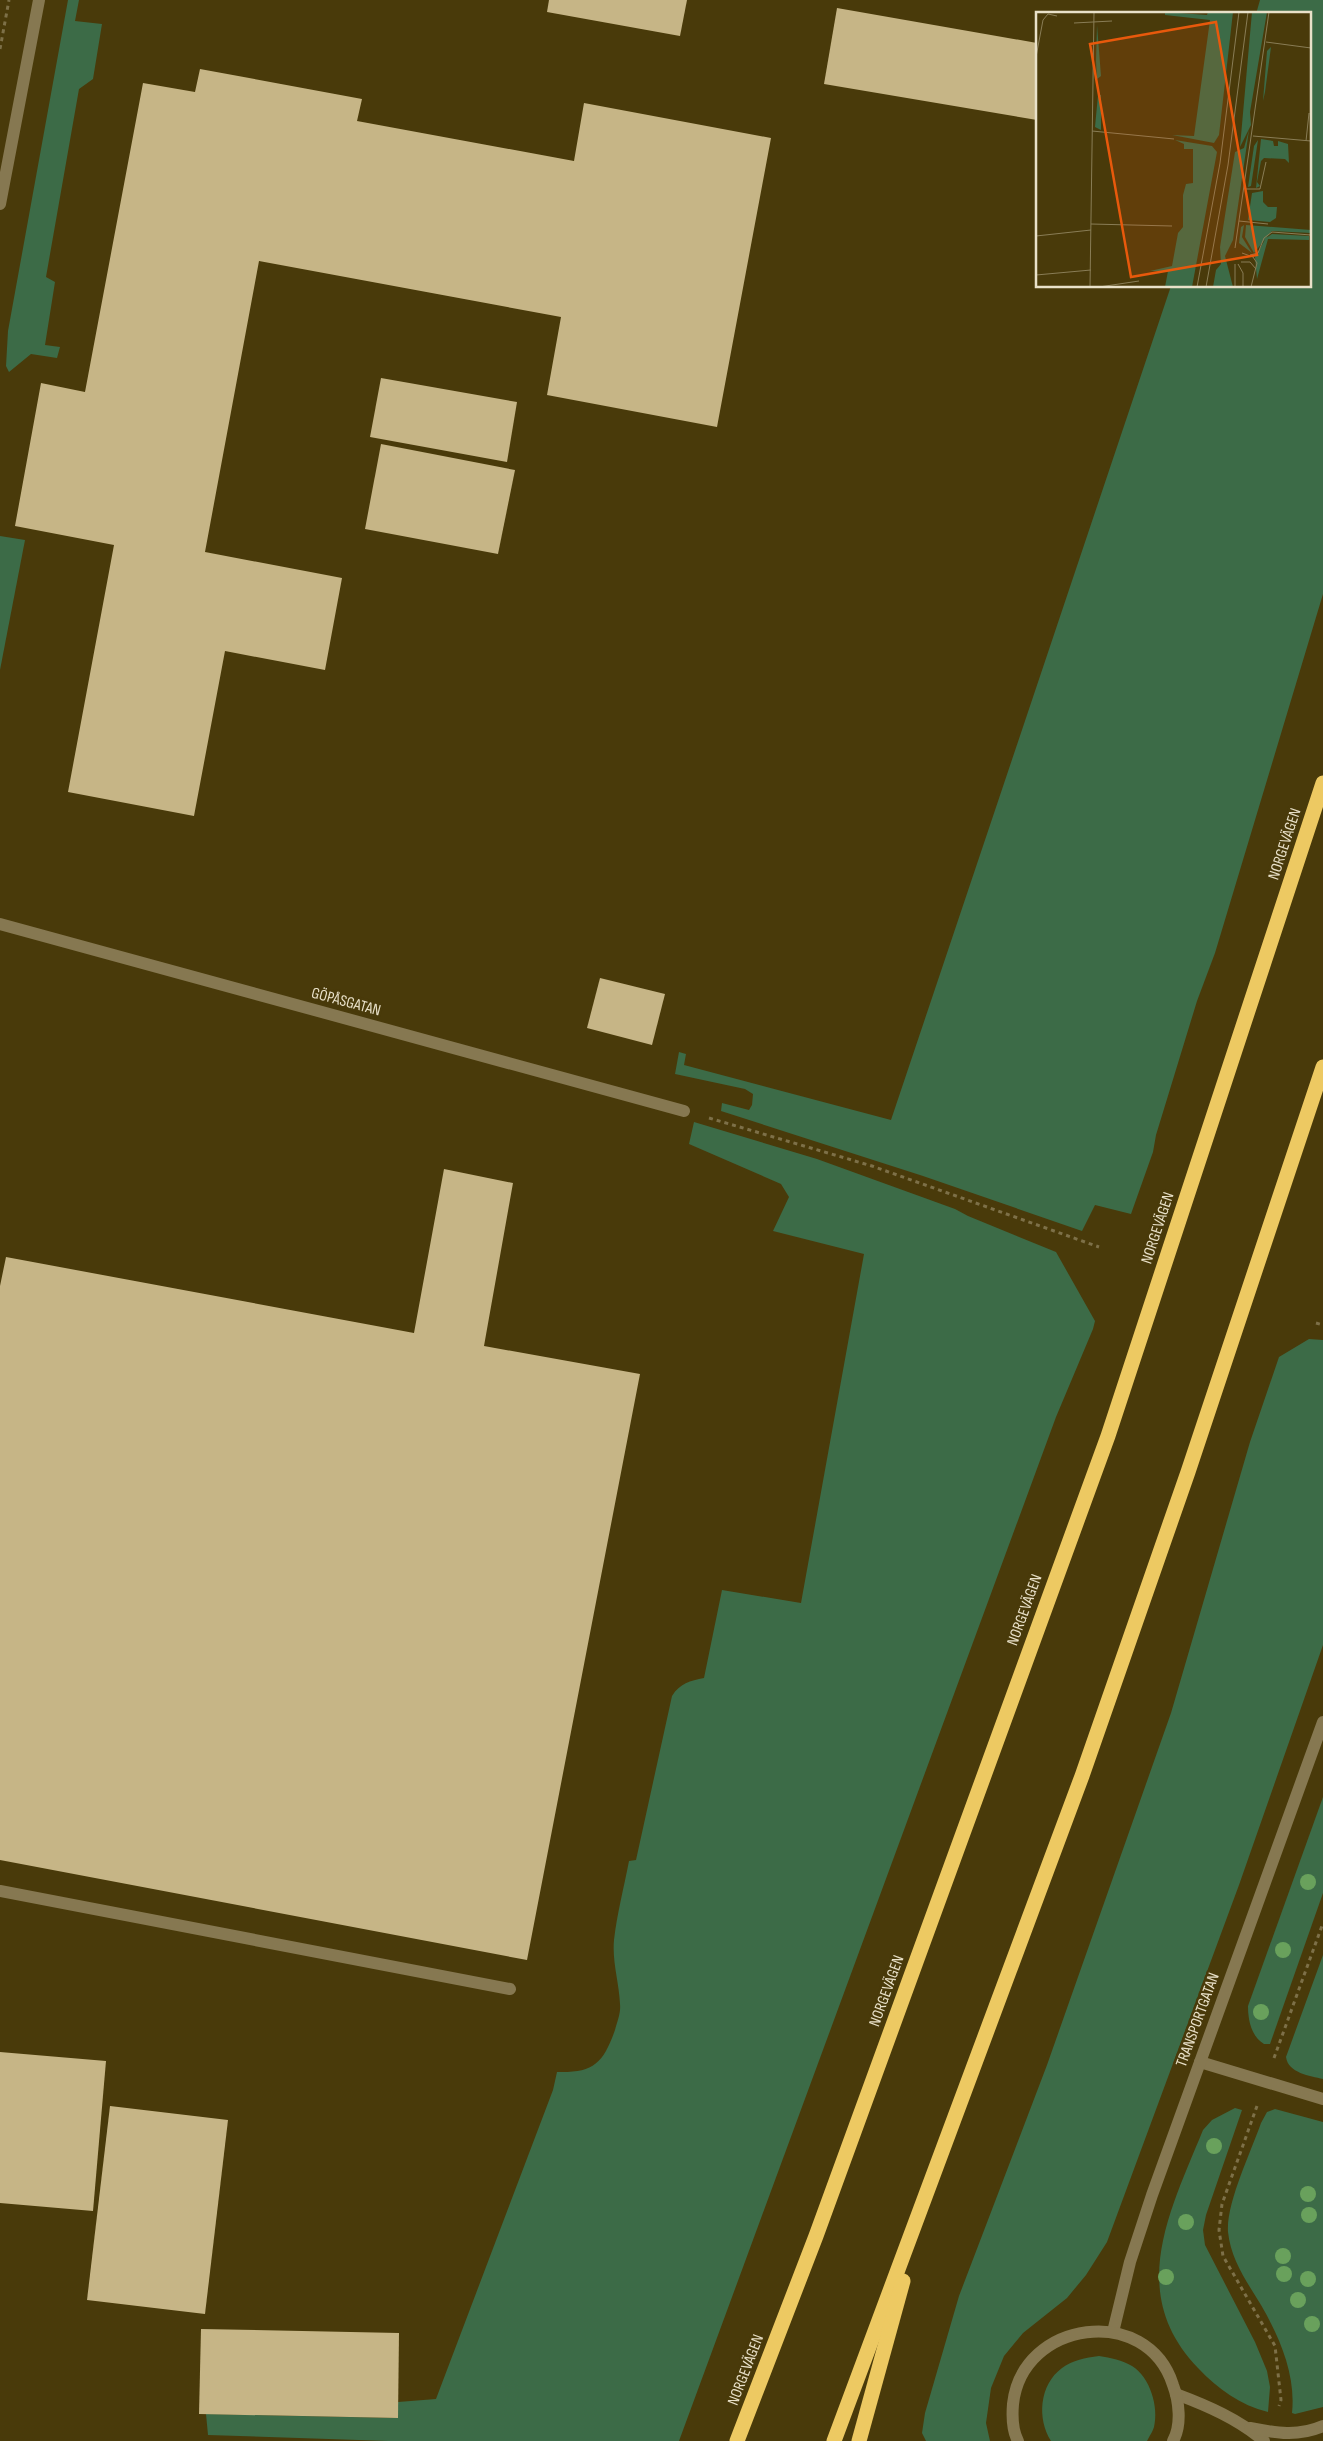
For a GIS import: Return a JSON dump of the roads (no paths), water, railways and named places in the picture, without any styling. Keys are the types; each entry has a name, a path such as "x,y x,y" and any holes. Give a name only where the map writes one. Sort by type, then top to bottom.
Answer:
{"highway":[{"name":"NORGEVÄGEN","path":"738,2441 823,2218 1108,1436 1323,783"},
{"path":"834,2441 1082,1776 1188,1472 1323,1067"},
{"path":"859,2441 928,2189"}],"street":[{"path":"0,204 39,0"},
{"name":"GÖPÅSGATAN","path":"0,924 684,1111"},
{"name":"TRANSPORTGATAN","path":"1113,2332 1130,2262 1200,2062 1319,1745 1323,1722"},
{"path":"0,1891 510,1989"},
{"path":"1200,2062 1323,2099"},
{"path":"1018,2441 1012,2418 1014,2396 1024,2371 1036,2356 1062,2338 1092,2331 1113,2332 1140,2342 1156,2354 1166,2367 1176,2394 1179,2414 1173,2441"},
{"path":"1176,2394 1209,2406 1266,2436 1307,2433 1323,2426"}]}
